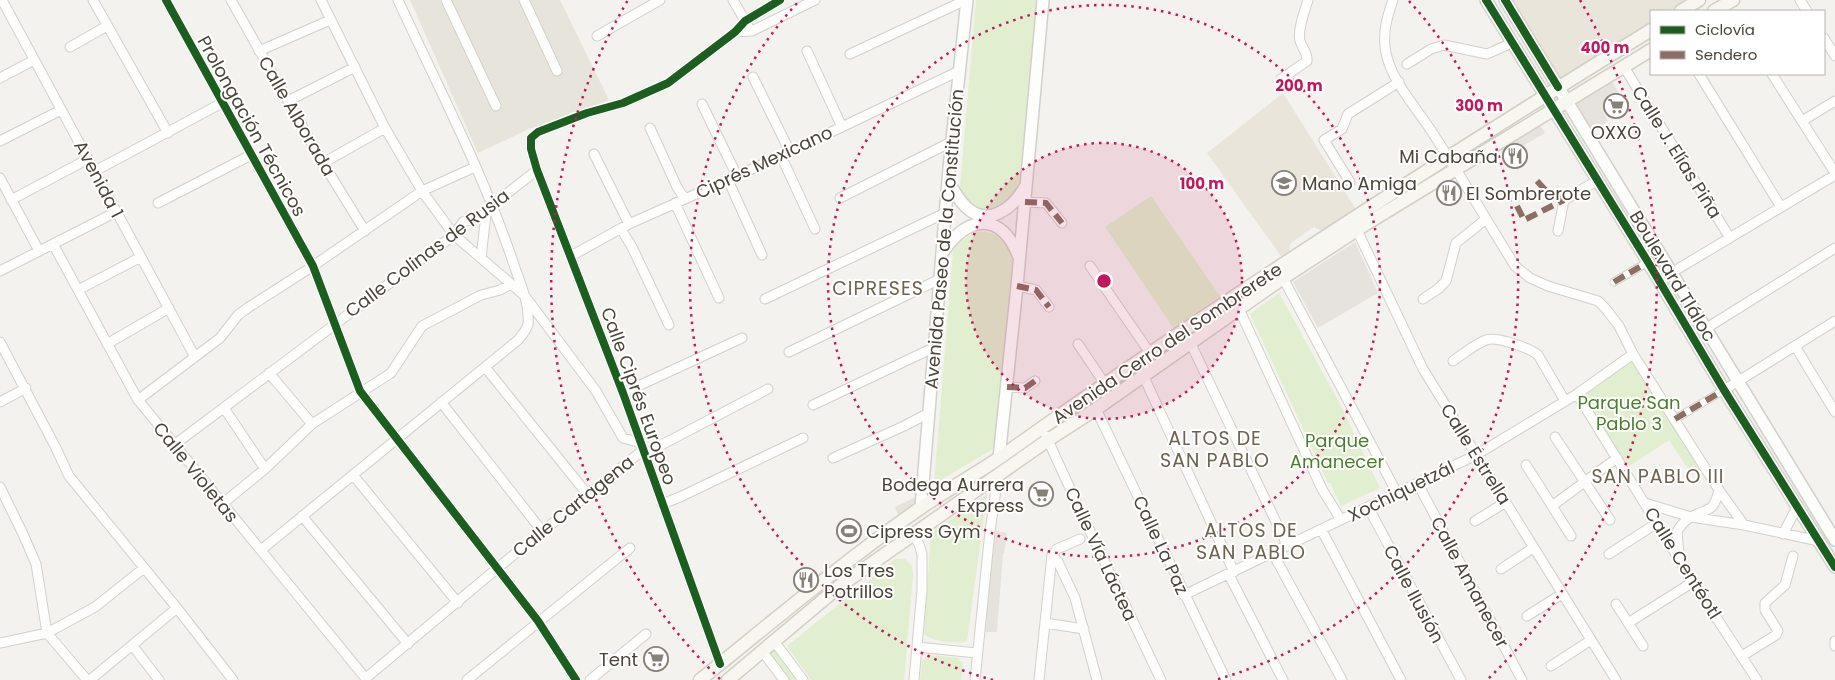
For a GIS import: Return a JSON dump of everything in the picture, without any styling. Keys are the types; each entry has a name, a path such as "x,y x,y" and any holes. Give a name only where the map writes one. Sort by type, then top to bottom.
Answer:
{"main road":[{"path":"1683,10 1699,0"},
{"path":"1717,10 1731,5"},
{"name":"Avenida Cerro del Sombrerete","path":"728,680 841,585 1283,278 1354,224 1448,157 1544,95 1650,31"},
{"name":"Avenida Cerro del Sombrerete","path":"700,680 839,569 921,508 999,458 1150,353 1354,224 1456,169 1650,51"}],"street":[{"name":"Avenida 1","path":"2,0 3,11 34,60 195,358"},
{"path":"93,0 168,133"},
{"name":"Prolongación Técnicos","path":"166,0 312,266 361,392 538,621 576,680"},
{"name":"Calle Alborada","path":"230,0 323,163 365,231"},
{"path":"320,0 385,128 422,191 454,235 524,295 596,391 623,438 643,449"},
{"path":"261,550 518,340 528,327 528,313 524,295 503,232 398,0"},
{"path":"446,0 496,106"},
{"path":"524,0 557,71"},
{"path":"597,36 660,0"},
{"path":"733,0 752,31"},
{"path":"735,32 745,21 780,0"},
{"path":"850,54 967,0"},
{"name":"Avenida Paseo de la Constitución","path":"921,508 945,213 967,0"},
{"path":"999,458 1020,259 1043,0"},
{"path":"1281,78 1307,60 1308,57 1300,41 1300,34 1308,0"},
{"path":"1392,0 1387,16 1384,38 1390,65 1515,266 1530,278 1548,286 1598,301 1606,309 1619,326 1634,354 1719,490 1744,525"},
{"name":"Boulevard Tláloc","path":"1486,0 1598,180 1724,390 1835,567"},
{"name":"Boulevard Tláloc","path":"1505,0 1705,329 1834,534"},
{"path":"735,32 752,31 811,1"},
{"path":"259,51 330,20"},
{"path":"70,47 107,26"},
{"name":"Calle Ciprés Europeo","path":"720,664 623,393 537,170 531,149 531,138 538,132 587,113 623,103 668,83 735,32"},
{"path":"1825,40 1835,56"},
{"path":"1407,64 1437,46 1444,45 1487,54 1512,43"},
{"path":"806,51 842,127"},
{"path":"0,78 34,60"},
{"path":"288,101 355,67"},
{"name":"Calle J. Elías Piña","path":"1624,67 1730,238"},
{"name":"Ciprés Mexicano","path":"571,256 685,198 790,152 959,71"},
{"path":"1700,75 1782,207"},
{"path":"1671,272 1835,174 1773,75"},
{"path":"753,77 790,152"},
{"path":"1350,182 1324,140 1342,129 1348,114 1399,82"},
{"path":"1802,121 1835,101"},
{"path":"95,171 222,103"},
{"path":"702,104 737,176"},
{"path":"0,141 61,110"},
{"path":"323,163 385,128"},
{"path":"650,128 677,187 685,198"},
{"path":"840,198 953,141"},
{"path":"594,154 632,247 669,325"},
{"path":"158,203 251,156"},
{"path":"781,156 815,229"},
{"path":"12,200 88,159"},
{"path":"138,400 220,338 248,307 365,231 422,191 475,167"},
{"name":"Calle Colinas de Rusia","path":"174,445 334,323 454,235 463,222 486,214 491,206 537,170"},
{"path":"0,178 39,252"},
{"path":"728,180 762,255"},
{"path":"1558,231 1564,200 1598,180"},
{"path":"948,181 966,208 985,216 1008,208 1018,198 1026,185"},
{"path":"1025,202 1046,203 1062,223"},
{"path":"675,203 719,298"},
{"path":"0,271 116,212"},
{"path":"765,299 945,213"},
{"path":"481,258 486,214"},
{"path":"1422,299 1438,289 1446,281 1456,243 1486,218"},
{"path":"942,252 961,231 973,225 986,224 997,227 1007,235 1020,259"},
{"name":"Calle Estrella","path":"1354,224 1423,368 1616,680"},
{"name":"Calle Violetas","path":"53,244 138,400 366,679"},
{"path":"1705,329 1835,248"},
{"path":"78,290 141,257"},
{"path":"1614,282 1648,262"},
{"path":"1090,266 1150,353"},
{"path":"1283,278 1397,493"},
{"path":"790,352 940,279"},
{"path":"222,504 265,469 312,424 391,374 422,326 481,295 500,290 511,284"},
{"path":"1017,286 1036,290 1049,307"},
{"path":"107,344 169,308"},
{"path":"1238,309 1322,489 1341,520"},
{"path":"1675,419 1835,321"},
{"path":"623,393 742,338"},
{"path":"1453,360 1478,344 1491,339 1533,350 1538,355 1565,401"},
{"path":"0,342 26,389 69,476 233,680"},
{"path":"1190,342 1287,545"},
{"path":"1078,344 1105,384"},
{"path":"1795,346 1835,412"},
{"path":"813,406 935,347"},
{"name":"Xochiquetzál","path":"1184,595 1476,455 1577,394 1634,354"},
{"path":"485,367 588,495"},
{"path":"269,373 312,424"},
{"path":"1143,375 1232,573 1283,680"},
{"path":"1007,387 1025,388 1035,381"},
{"path":"0,402 26,389"},
{"name":"Calle Cartagena","path":"366,679 497,568 643,449 768,389"},
{"name":"Calle Centéotl","path":"1577,394 1693,582 1757,680"},
{"path":"441,402 542,531"},
{"path":"224,408 265,469"},
{"name":"Calle La Paz","path":"1096,409 1226,680"},
{"path":"833,458 928,414"},
{"name":"Calle Vía Láctea","path":"1042,427 1078,508 1161,680"},
{"path":"1555,437 1610,520"},
{"path":"662,504 803,438"},
{"path":"1552,506 1583,481 1617,458"},
{"path":"1526,465 1571,536"},
{"path":"353,475 458,603"},
{"path":"975,680 998,476"},
{"name":"Calle Amanecer","path":"1418,484 1522,680"},
{"path":"0,487 36,564 48,633 88,680 177,608"},
{"path":"1680,560 1676,532 1691,517 1710,510 1716,501 1719,490"},
{"path":"1475,521 1506,502"},
{"path":"1645,503 1691,517 1744,525 1819,541"},
{"name":"Calle Ilusión","path":"1368,507 1460,680"},
{"path":"1783,534 1797,508"},
{"path":"302,516 408,644"},
{"path":"1609,554 1657,523"},
{"path":"1321,529 1401,680"},
{"path":"913,535 919,544 922,554 922,590 914,680"},
{"path":"1039,680 1052,555 1057,549 1080,539"},
{"path":"467,680 630,548"},
{"path":"1501,569 1533,548"},
{"path":"1272,552 1342,680"},
{"path":"1052,555 1058,562 1075,598 1097,678"},
{"path":"1742,656 1776,635 1778,630 1765,610 1765,603 1785,586 1793,556"},
{"path":"0,643 48,633 95,607 144,568"},
{"path":"1628,623 1693,582"},
{"path":"1527,616 1562,594"},
{"path":"1616,604 1643,646"},
{"path":"1045,623 1084,629"},
{"path":"590,680 646,634"},
{"path":"1551,666 1591,640"},
{"path":"774,641 803,680"},
{"path":"1835,641 1835,646"},
{"path":"132,645 160,680"},
{"path":"917,647 977,653"},
{"path":"762,651 784,680"}],"shaded area":[{"path":"410,0 560,0 609,100 529,129 478,153"},
{"path":"1510,0 1696,0 1679,10 1650,10 1650,28 1561,83"},
{"path":"1612,81 1620,95 1605,104 1603,112 1608,121 1592,131 1575,104"},
{"name":"Mano Amiga","path":"1283,93 1359,214 1328,234 1314,227 1290,244 1289,261 1286,263 1207,153"},
{"path":"1537,120 1545,133 1504,157 1497,144"},
{"path":"1355,242 1378,293 1318,328 1293,282"},
{"path":"917,479 918,500 898,515 895,507 916,497 909,483"},
{"path":"992,530 1007,533 1003,554 997,632 983,632"}],"green space":[{"path":"976,0 1036,0 1021,181 1017,189 1005,202 998,208 990,211 974,209 966,202 960,187"},
{"path":"1151,196 1220,296 1174,329 1105,227"},
{"path":"975,232 986,232 1003,237 1014,258 995,448 934,484 953,251 962,240"},
{"name":"Parque Amanecer","path":"1279,293 1339,402 1380,488 1341,506 1330,483 1328,483 1250,314"},
{"name":"Parque San Pablo 3","path":"1632,361 1700,470 1692,475 1669,440 1628,467 1584,396"},
{"path":"987,494 967,641 951,642 932,639 924,634 931,532"},
{"path":"895,559 905,559 912,566 913,575 904,680 811,680 787,646"},
{"path":"774,650 796,680 789,680 770,653"},
{"path":"928,655 958,658 963,663 961,680 920,680 922,661"}],"marked path":[{"path":"1537,181 1550,195 1564,200"},
{"path":"1517,206 1524,220 1564,200"},
{"path":"1025,202 1046,203 1062,223"},
{"path":"1614,282 1648,262"},
{"path":"1017,286 1036,290 1049,307"},
{"path":"1007,387 1025,388 1035,381"},
{"path":"1675,419 1724,390"}],"cycle path":[{"path":"166,0 313,266 360,391 538,621 576,680"},
{"path":"720,664 623,393 537,170 531,149 531,138 538,132 587,113 623,103 668,83 735,32 745,21 780,0"},
{"path":"1486,0 1648,262 1724,390 1835,567"},
{"path":"1505,0 1558,87"}],"place":[{"name":"OXXO","path":"1616,106"},
{"name":"Mi Cabaña","path":"1515,156"},
{"name":"Mano Amiga","path":"1284,183"},
{"name":"El Sombrerote","path":"1449,193"},
{"name":"Bodega Aurrera Express","path":"1041,494"},
{"name":"Cipress Gym","path":"849,531"},
{"name":"Los Tres Potrillos","path":"806,580"},
{"name":"Tent","path":"656,659"}],"district":[{"name":"CIPRESES","path":"878,288"},
{"name":"ALTOS DE SAN PABLO","path":"1215,449"},
{"name":"SAN PABLO III","path":"1658,476"},
{"name":"ALTOS DE SAN PABLO","path":"1251,541"}]}
